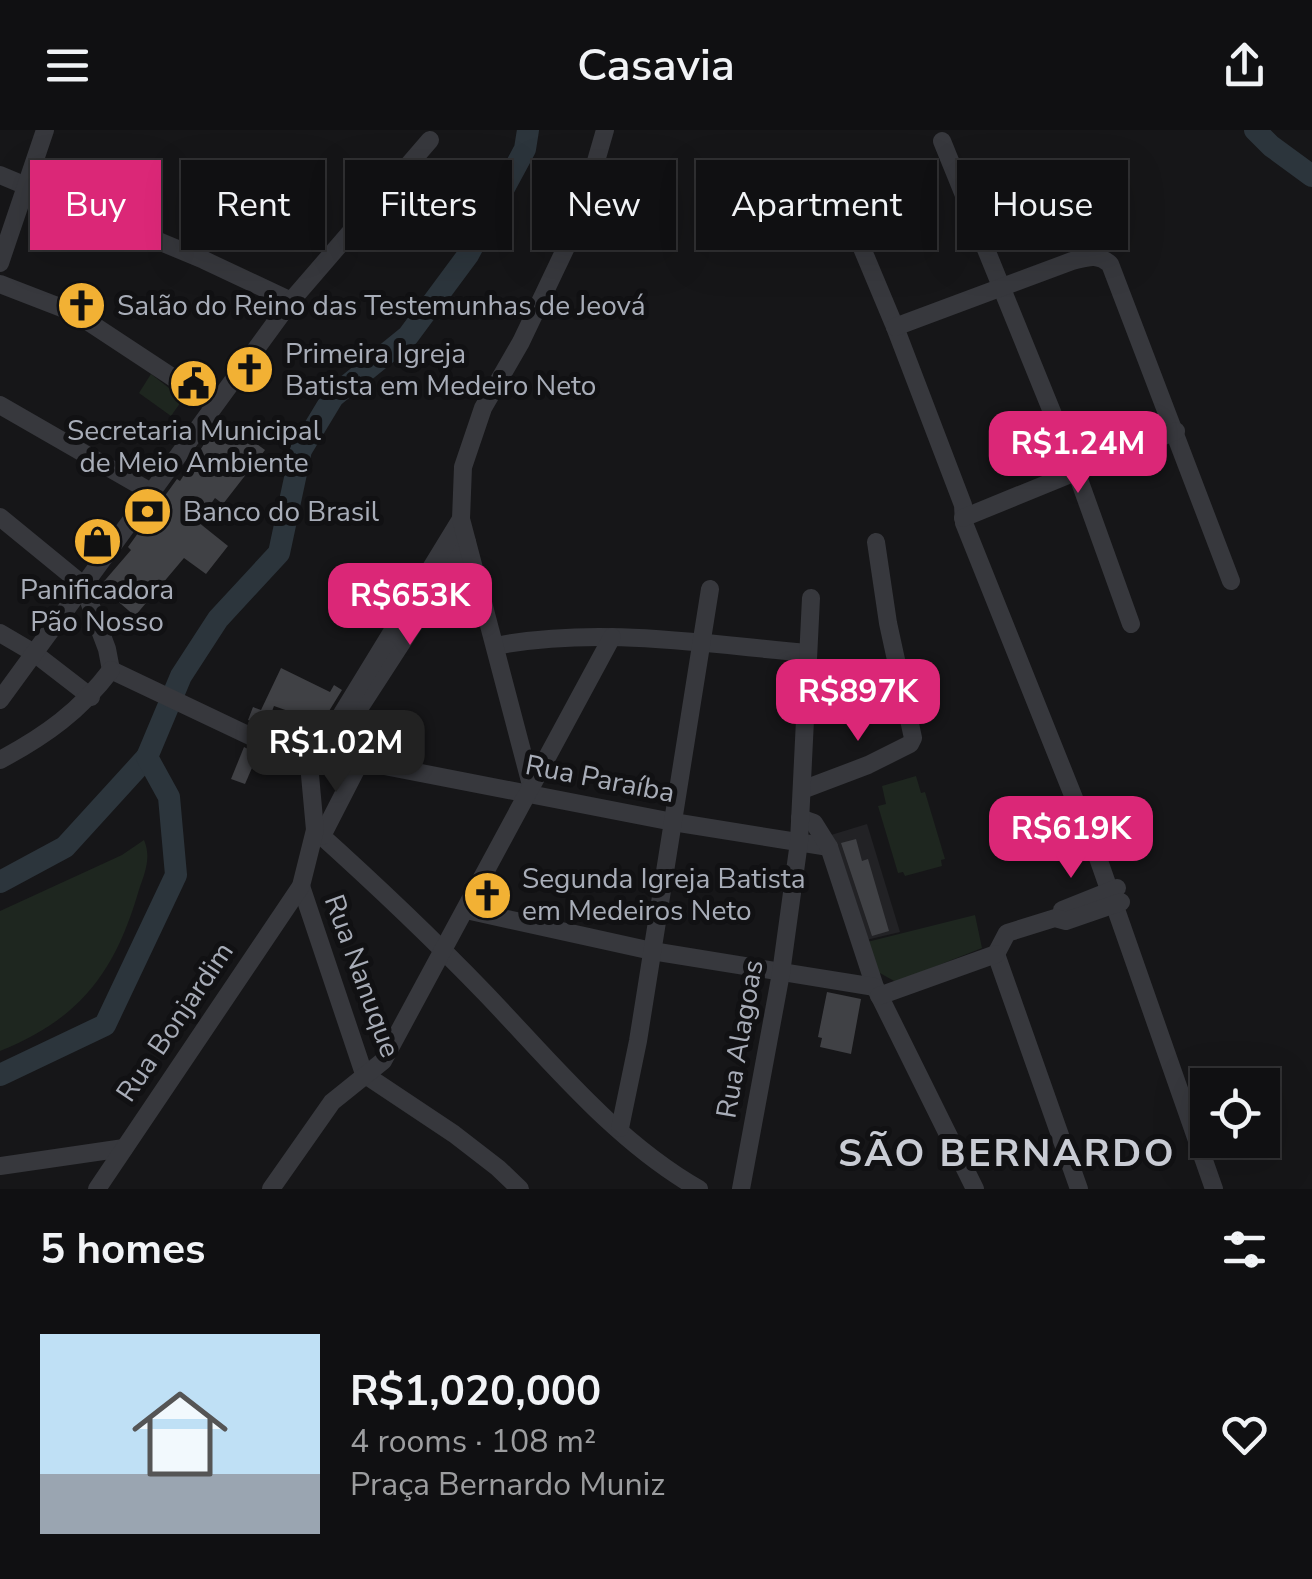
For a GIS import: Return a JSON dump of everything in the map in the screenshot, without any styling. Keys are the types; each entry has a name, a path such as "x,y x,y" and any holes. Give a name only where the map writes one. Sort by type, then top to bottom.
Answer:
{"street":[{"path":"0,263 45,130"},
{"path":"530,789 461,518 463,466 472,434 579,220 606,130"},
{"path":"0,700 291,301 430,140"},
{"path":"942,141 1076,471 1131,624"},
{"path":"0,175 204,260 291,301"},
{"path":"863,250 1072,781 1214,1189"},
{"path":"895,327 1072,261 1094,256 1104,259 1110,264 1232,581"},
{"path":"0,284 75,313 214,404"},
{"path":"0,404 152,492"},
{"path":"966,512 1176,432"},
{"path":"0,517 84,585 111,670 91,697 39,739 0,760"},
{"path":"461,518 318,757 318,833 444,950 570,1083 675,1174 699,1189"},
{"path":"318,757 468,542"},
{"path":"802,790 859,770 910,744 914,732 888,623 876,542"},
{"path":"620,1128 710,589"},
{"name":"Rua Alagoas","path":"741,1189 781,973 799,842 810,598"},
{"path":"0,633 34,653 91,697"},
{"path":"495,646 540,637 612,637 808,653"},
{"path":"271,1189 332,1102 383,1060 612,637"},
{"name":"Rua Paraíba","path":"111,670 251,734 318,757 530,789 673,822 829,847"},
{"path":"806,692 904,690"},
{"path":"301,886 318,833 360,762"},
{"path":"800,818 814,823 829,847 877,992 976,1189"},
{"name":"Rua Nanuque","path":"301,886 364,1074 454,1134 520,1189"},
{"name":"Rua Bonjardim","path":"97,1189 301,886"},
{"path":"466,910 652,951 877,992 996,954 1007,933 1055,918 1066,920 1115,896"},
{"path":"996,954 1079,1189"},
{"path":"0,1166 124,1148"}],"shaded area":[{"path":"151,374 183,399 171,416 139,393"},
{"path":"916,776 921,793 925,792 945,859 941,860 942,866 905,876 898,873 878,806 886,804 882,786"},
{"path":"867,824 900,932 866,940 831,835"},
{"path":"144,840 145,873 105,970 90,990 52,1024 0,1051 0,911 122,855"},
{"path":"975,915 982,948 896,982 878,972 867,942"}],"building":[{"path":"221,418 265,450 223,504 215,498 198,522 228,546 206,574 184,558 135,616 100,586 131,550 128,547 177,479 180,481"},
{"path":"281,668 330,692 334,685 342,690 318,729 274,706 266,727 248,720 253,707 261,710"},
{"path":"244,747 258,754 245,784 231,779"},
{"path":"856,839 862,861 868,859 889,931 872,936 841,843"},
{"path":"827,992 861,999 851,1054 820,1047 822,1038 818,1037"}],"waterway":[{"path":"0,1075 105,1025 176,875 169,797 147,757 181,676 218,619 279,553 301,450 333,397 408,336 468,255 525,149 528,130"},
{"path":"1255,130 1312,176"},
{"path":"0,882 65,847 147,757"}],"place":[{"name":"Salão do Reino das Testemunhas de Jeová","path":"82,306"},
{"name":"Primeira Igreja Batista em Medeiro Neto","path":"250,370"},
{"name":"Secretaria Municipal de Meio Ambiente","path":"194,383"},
{"name":"Banco do Brasil","path":"148,512"},
{"name":"Panificadora Pão Nosso","path":"97,542"},
{"name":"Segunda Igreja Batista em Medeiros Neto","path":"487,895"}],"district":[{"name":"SÃO BERNARDO","path":"1007,1153"}]}
